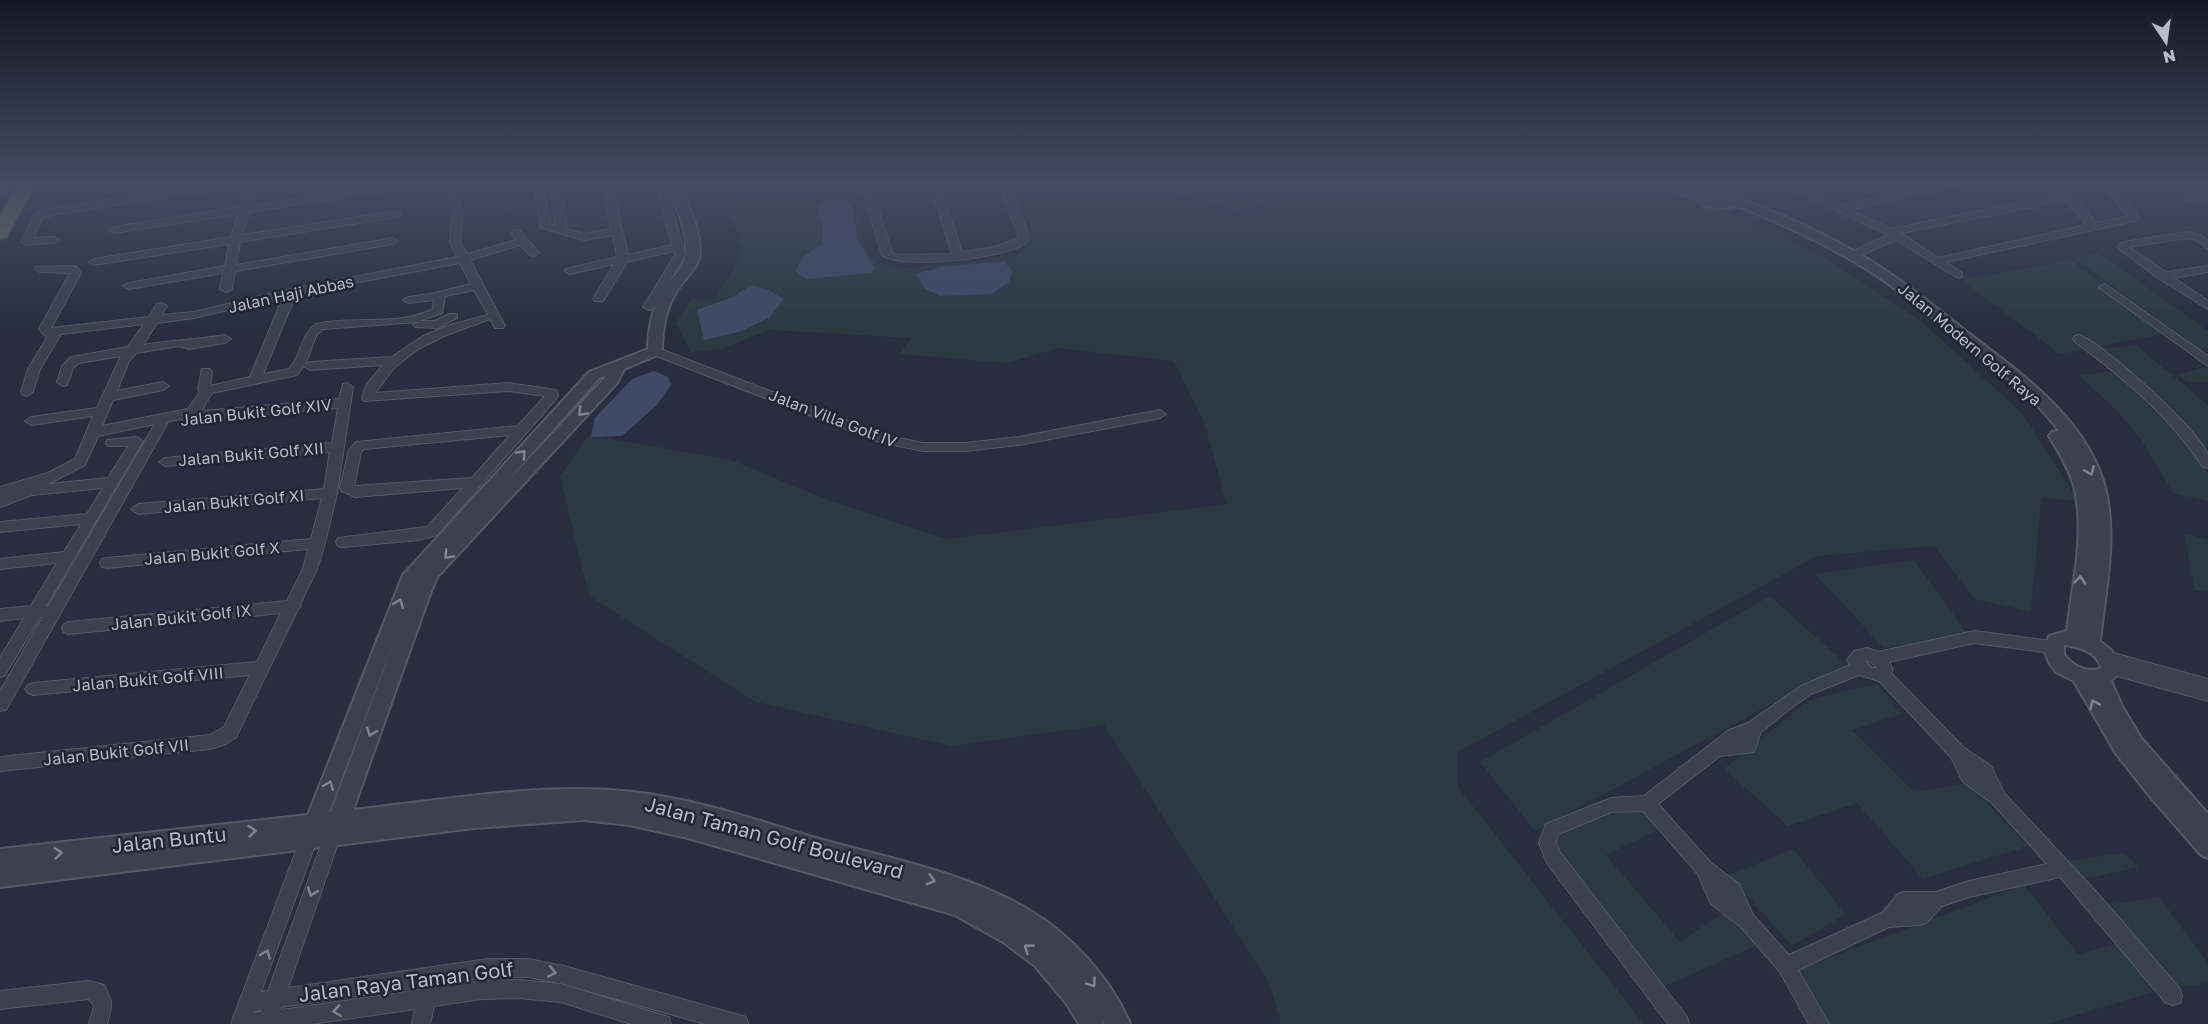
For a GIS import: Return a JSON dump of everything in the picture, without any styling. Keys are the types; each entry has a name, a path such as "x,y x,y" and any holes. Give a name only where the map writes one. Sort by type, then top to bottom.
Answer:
{"street":[{"path":"30,233 26,242 54,240"},
{"path":"226,289 237,233"},
{"path":"94,262 280,233"},
{"path":"456,233 455,238 463,259 499,326"},
{"path":"566,233 587,237 608,233"},
{"path":"599,299 623,259 617,233"},
{"path":"649,307 679,256 674,233"},
{"path":"266,1022 280,998 335,829 427,580 508,481 556,416 594,375 655,351 654,334 660,312 671,288 688,266 693,253 688,233"},
{"path":"880,233 887,255 893,259 915,261 1004,249 1022,241 1023,233"},
{"path":"950,233 958,255"},
{"name":"Jalan Modern Golf Raya","path":"1797,233 1871,273 2003,377 2031,403 2053,429 2071,459 2083,487 2087,511 2083,641"},
{"name":"Jalan Modern Golf Raya","path":"1809,233 1849,253 1910,293 2013,375 2042,402 2065,429 2085,460 2097,489 2103,516 2083,641"},
{"path":"1849,253 1889,233"},
{"path":"1892,233 1958,275"},
{"path":"1937,261 2067,233"},
{"path":"2208,246 2198,237 2187,235 2124,245 2123,248 2208,306"},
{"name":"Jalan Haji Abbas","path":"57,331 194,315 291,292 463,259 519,237 534,253"},
{"path":"129,286 393,241"},
{"path":"570,271 678,248"},
{"path":"27,392 34,369 57,331 44,330 76,271 69,268 40,269"},
{"path":"2162,276 2208,269"},
{"path":"409,300 443,298 476,286"},
{"path":"2105,287 2208,362"},
{"path":"255,379 291,292"},
{"path":"443,298 457,321"},
{"path":"95,432 194,411 206,391 295,371 312,331 316,328 327,325 390,322 431,315 438,311 443,298"},
{"path":"0,492 24,486 77,465 84,457 130,351 142,338 160,306"},
{"path":"342,331 485,318"},
{"path":"343,542 428,533 477,482 552,396 552,393 502,387 370,399 369,391 392,361 417,342 457,321"},
{"path":"432,336 437,324"},
{"path":"63,382 68,366 75,360 180,342 189,345 225,339"},
{"path":"2079,339 2119,369 2151,398 2186,435 2208,464"},
{"name":"Jalan Villa Golf IV","path":"655,351 883,439 923,447 943,449 1019,441 1160,414"},
{"path":"310,366 392,361"},
{"path":"240,1024 311,832 409,580 612,380 617,367"},
{"path":"206,372 204,389 206,391"},
{"path":"109,397 163,386"},
{"path":"262,668 294,606 318,543 330,493 347,387"},
{"name":"Jalan Bukit Golf XIV","path":"56,610 164,423 184,417 344,403"},
{"path":"32,421 103,411"},
{"path":"538,412 556,416"},
{"path":"477,482 360,492 349,491 347,488 354,450 361,445 521,430"},
{"path":"1,667 93,518 136,440 112,442"},
{"name":"Jalan Bukit Golf XII","path":"165,462 338,447"},
{"path":"0,502 30,490 113,483"},
{"name":"Jalan Bukit Golf XI","path":"138,509 330,493"},
{"path":"0,527 93,518"},
{"name":"Jalan Bukit Golf X","path":"107,563 318,543"},
{"path":"0,564 69,557"},
{"name":"Jalan Bukit Golf IX","path":"69,628 294,606"},
{"path":"0,615 56,610"},
{"path":"0,705 56,610"},
{"path":"1878,658 1974,637 2052,647"},
{"path":"2208,685 2100,670 2060,663 2052,647 2055,641 2063,638 2083,641 2100,670 2115,712 2134,744 2208,829"},
{"path":"1868,654 1878,658 1885,669 1882,674 1875,675 1859,668 1856,660 1859,655 1868,654"},
{"name":"Jalan Bukit Golf VIII","path":"33,689 262,668"},
{"name":"Jalan Bukit Golf VII","path":"0,764 210,742 220,739 230,732 262,668"},
{"path":"1680,1024 1553,857 1547,836 1552,829 1611,805 1647,803 1717,749 1748,747 1754,728 1806,690 1859,668"},
{"path":"2100,670 2208,695"},
{"path":"2100,670 2097,710 2118,743 2208,848"},
{"path":"1882,674 1957,752 1969,777 1998,798 2064,868 2173,996"},
{"name":"Jalan Taman Golf Boulevard","path":"335,829 560,798 634,801 696,813 967,891 1022,917 1059,945 1091,981 1118,1024"},
{"path":"1647,803 1705,869 1717,898 1747,921 1786,966 1820,1024"},
{"name":"Jalan Taman Golf Boulevard","path":"335,829 584,811 629,816 688,829 960,906 1011,935 1043,958 1074,995 1092,1024"},
{"name":"Jalan Buntu","path":"0,877 335,829"},
{"name":"Jalan Buntu","path":"0,859 311,832"},
{"path":"1786,966 1888,919 1920,916 1936,900 1969,889 2064,868"},
{"name":"Jalan Raya Taman Golf","path":"247,1003 488,968 528,968 564,975 739,1024"},
{"path":"421,1024 422,978"},
{"path":"373,1005 379,984"},
{"name":"Jalan Raya Taman Golf","path":"246,1024 482,990 519,989 550,992 662,1024"},
{"path":"0,1000 89,990 97,992 104,1005 98,1024"}],"shaded area":[{"path":"737,233 862,233 865,251 876,263 901,269 1012,257 1028,248 1032,233 1772,233 1822,256 1921,321 2022,413 2078,501 2041,498 2031,612 1975,599 1934,546 1817,556 1458,752 1457,786 1644,1024 1281,1024 1271,986 1104,725 951,746 756,702 589,596 560,476 589,435 731,460 831,501 946,539 1227,504 1204,422 1174,361 1058,348 1008,363 899,354 911,338 769,330 721,349 691,352 676,323 692,298 715,299 743,252"},
{"path":"2099,253 2208,331 2208,349 2201,350 2074,258"},
{"path":"2071,260 2163,334 2060,354 1962,280"},
{"path":"2136,345 2208,405 2208,446 2204,446 2160,398 2100,349"},
{"path":"2208,367 2208,382 2187,382 2177,374"},
{"path":"2113,370 2191,448 2208,474 2208,501 2173,493 2142,441 2120,414 2080,376"},
{"path":"2184,533 2208,540 2208,592 2195,590"},
{"path":"1914,560 1968,635 1884,648 1815,574"},
{"path":"1770,596 1846,664 1535,831 1480,762"},
{"path":"1877,684 1902,714 1852,730 1914,792 1967,783 2028,846 1923,879 1857,803 1788,826 1724,769 1806,702"},
{"path":"1640,807 1662,828 1606,855 1680,942 1724,912 1760,944 1665,986 1559,857 1554,840 1567,828"},
{"path":"1793,849 1846,914 1792,946 1729,875"},
{"path":"2123,853 2139,867 2084,879 2067,861"},
{"path":"2024,885 2078,954 2119,943 2159,990 2048,1024 1825,1024 1797,970"},
{"path":"2159,897 2208,963 2208,983 2173,988 2105,905"}],"water":[{"path":"822,233 856,233 857,239 874,267 872,273 807,279 795,271 803,257 823,243"},
{"path":"1004,261 1012,271 1009,282 992,294 940,296 925,289 916,274 941,267"},
{"path":"751,285 768,290 784,299 769,318 739,332 704,340 697,310 733,297"},
{"path":"654,371 668,377 671,385 657,405 622,436 591,437 595,418 632,379"}]}
